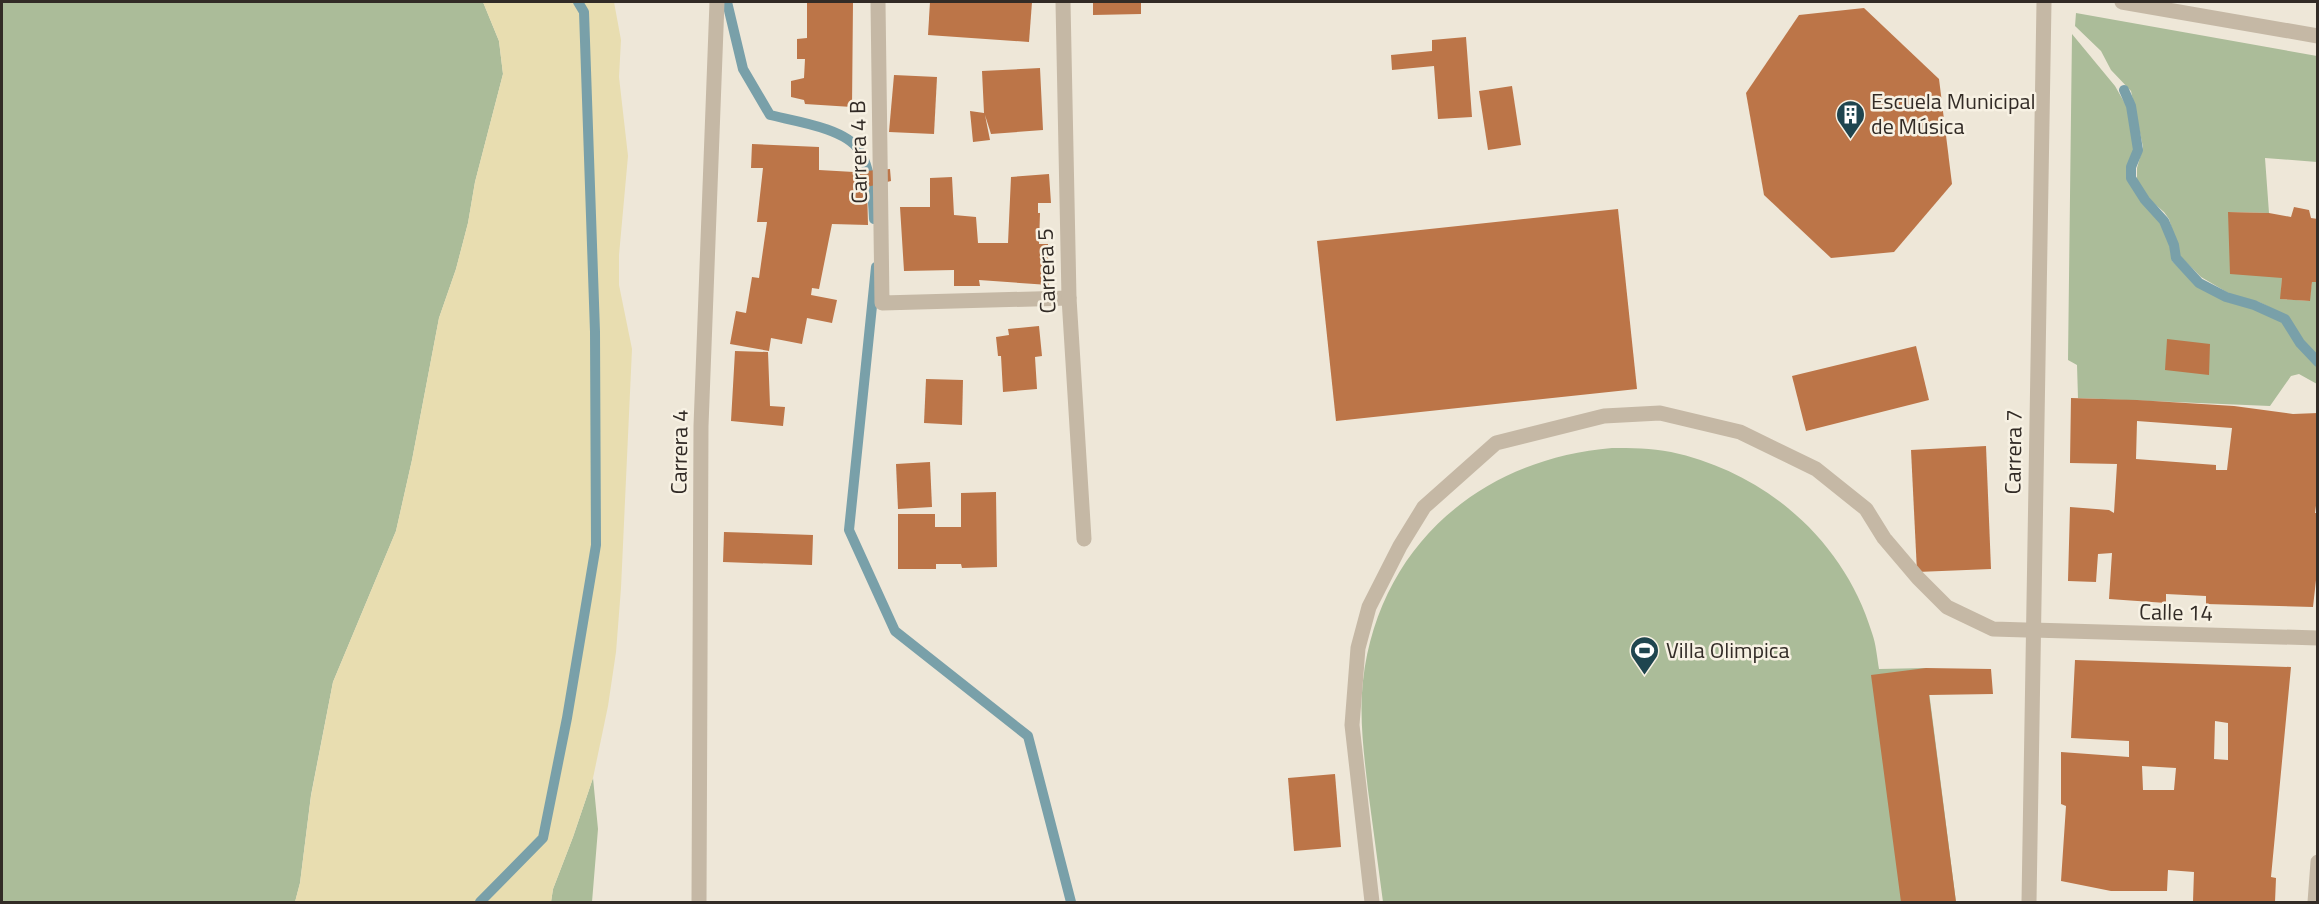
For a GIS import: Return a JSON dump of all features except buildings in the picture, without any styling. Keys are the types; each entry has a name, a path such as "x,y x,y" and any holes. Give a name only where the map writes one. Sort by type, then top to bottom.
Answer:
{"street":[{"name":"Carrera 4","path":"699,903 701,426 717,2"},
{"name":"Carrera 4 B","path":"878,2 882,303 1069,298"},
{"name":"Carrera 5","path":"1063,2 1069,298 1084,539"},
{"name":"Carrera 7","path":"2029,903 2044,2"},
{"path":"2122,2 2318,36"},
{"name":"Calle 14","path":"1372,903 1352,724 1358,648 1369,606 1400,546 1425,507 1496,443 1604,416 1660,413 1740,432 1816,469 1866,509 1891,546 1947,607 1993,629 2318,638"},
{"path":"2315,903 2318,862"}],"green space":[{"path":"2,2 483,2 499,41 503,74 475,182 468,223 456,269 439,318 396,531 333,682 311,795 300,883 295,902 2,902"},
{"path":"2076,13 2317,56 2317,162 2265,158 2269,213 2229,212 2282,278 2281,299 2309,301 2312,282 2317,282 2317,355 2285,315 2259,302 2230,294 2201,277 2180,256 2169,219 2150,200 2137,181 2137,168 2143,147 2131,91 2111,70 2101,51 2075,26"},
{"path":"2072,34 2115,86 2127,107 2135,148 2128,164 2128,178 2143,202 2162,223 2172,261 2197,285 2228,302 2254,309 2282,321 2317,366 2317,384 2299,374 2291,376 2270,406 2078,398 2077,365 2068,360"},
{"name":"Villa Olimpica","path":"1612,448 1671,452 1705,462 1738,476 1769,494 1796,515 1821,540 1842,568 1859,599 1872,633 1879,669 1926,668 1956,902 1383,902 1362,736 1362,708 1363,681 1373,633 1390,590 1414,551 1444,518 1479,491 1520,470 1564,456"},
{"path":"593,778 598,829 592,902 551,902 553,889"}],"sand":[{"path":"483,2 614,2 621,40 619,77 628,156 619,255 619,285 632,349 616,652 608,706 593,778 553,889 551,902 295,902 300,883 311,796 333,682 396,531 439,318 456,269 468,223 475,182 503,74 499,41"}],"waterway":[{"path":"480,902 543,838 567,718 596,545 595,332 584,12 578,2"},
{"path":"727,2 743,69 770,115 831,131 852,142 859,150 869,174 874,219"},
{"path":"2124,90 2131,106 2138,150 2131,167 2131,178 2145,200 2164,221 2174,245 2176,258 2199,283 2226,297 2254,305 2285,319 2300,343 2318,362"},
{"path":"876,267 849,530 895,631 1028,736 1071,902"}],"place":[{"name":"Escuela Municipal de Música","path":"1850,140"},
{"name":"Villa Olimpica","path":"1645,676"}]}
